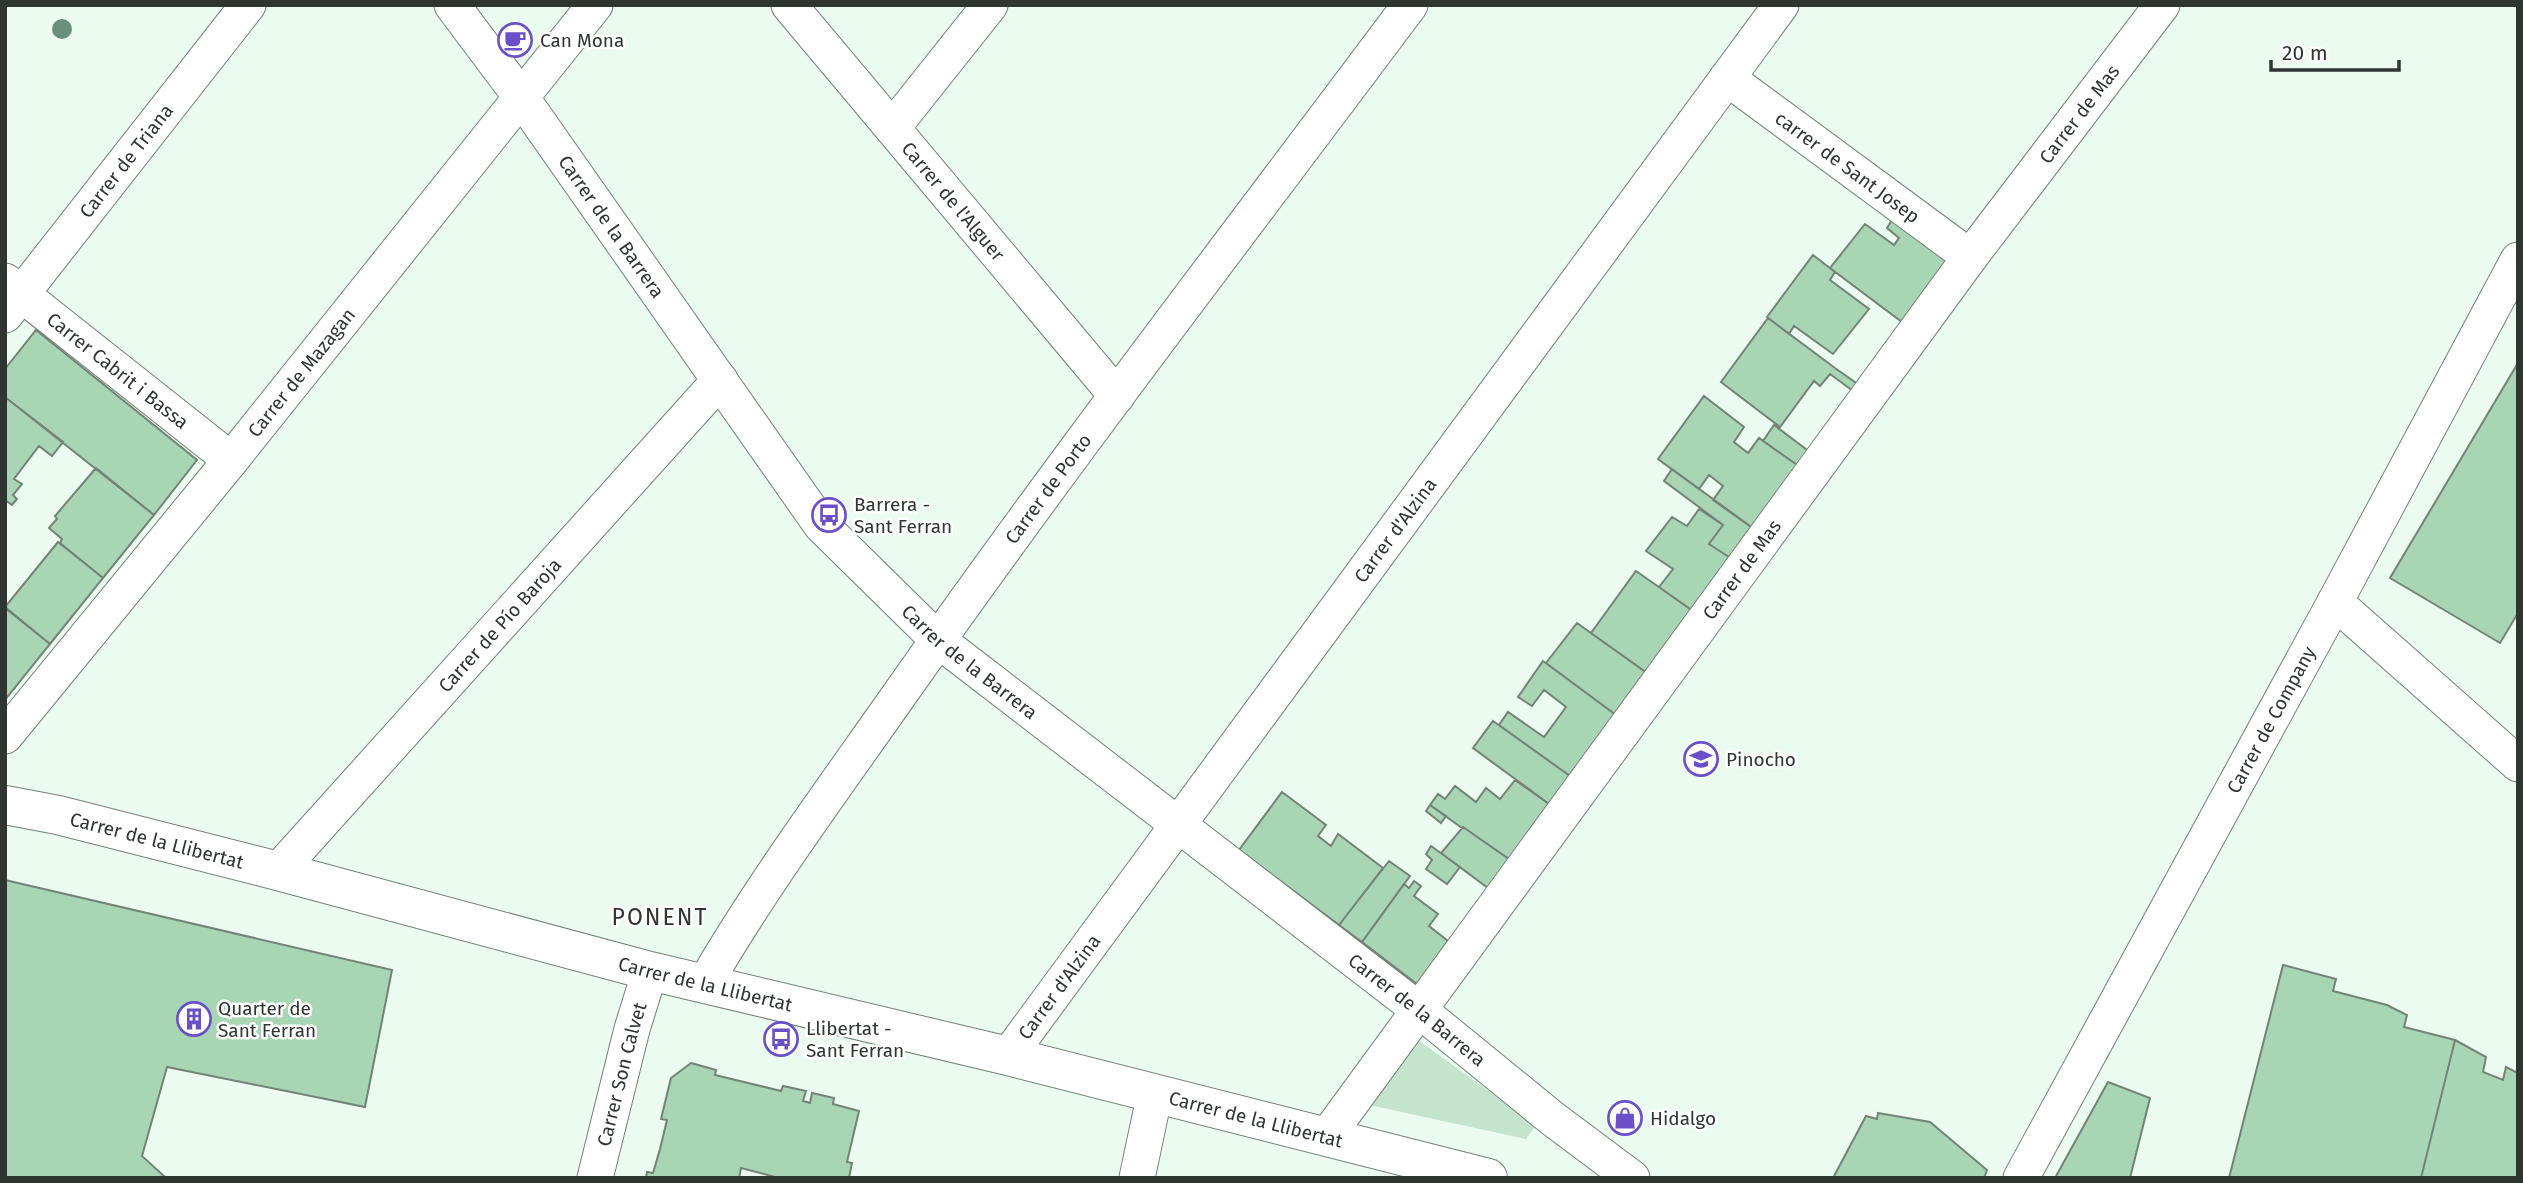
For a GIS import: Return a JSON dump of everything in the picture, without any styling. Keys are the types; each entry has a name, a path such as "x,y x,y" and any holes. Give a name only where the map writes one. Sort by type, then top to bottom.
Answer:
{"street":[{"name":"Carrer de Triana","path":"11,297 248,5"},
{"name":"Carrer de la Barrera","path":"452,5 521,97 821,525 938,640 1418,1009 1553,1119 1632,1178"},
{"name":"Carrer de Mazagan","path":"5,736 231,460 596,5"},
{"name":"Carrer de l'Alguer","path":"789,5 1117,396"},
{"path":"893,127 990,5"},
{"name":"Carrer de Porto","path":"704,985 738,925 938,640 1410,5"},
{"name":"Carrer d'Alzina","path":"1008,1056 1780,5"},
{"name":"Carrer de Mas","path":"1327,1136 1970,257 2162,5"},
{"name":"carrer de Sant Josep","path":"1727,78 1970,257"},
{"name":"Carrer de Company","path":"2021,1178 2518,260"},
{"name":"Carrer Cabrit i Bassa","path":"11,297 231,460"},
{"name":"Carrer de Pío Baroja","path":"278,871 720,380"},
{"path":"2335,601 2518,764"},
{"name":"Carrer de la Llibertat","path":"5,804 278,871 704,985 1008,1056 1488,1178"},
{"name":"Carrer Son Calvet","path":"594,1178 632,1029 650,971"},
{"path":"1137,1178 1155,1093"}],"green space":[{"path":"1411,1035 1536,1125 1526,1139 1360,1103"}],"building":[{"path":"1893,218 1952,263 1906,325 1830,268 1865,224 1894,245 1899,238 1887,228"},
{"path":"1813,255 1835,272 1830,280 1869,309 1833,354 1794,326 1789,334 1767,317"},
{"path":"1768,318 1859,385 1853,391 1830,374 1820,386 1814,381 1780,427 1721,382"},
{"path":"36,330 197,460 154,515 5,397 5,369"},
{"path":"2518,363 2518,613 2500,643 2390,578"},
{"path":"1704,396 1744,427 1734,442 1748,453 1759,438 1800,467 1754,529 1713,500 1723,486 1709,475 1699,489 1658,459"},
{"path":"5,397 63,442 52,456 39,446 14,479 22,484 13,495 17,499 12,505 5,500"},
{"path":"1774,425 1811,453 1800,467 1763,441"},
{"path":"96,468 154,515 103,578 60,543 62,539 49,528 57,519 55,516"},
{"path":"1672,469 1754,529 1732,559 1709,544 1723,525 1664,481"},
{"path":"1699,509 1723,525 1709,544 1732,559 1693,611 1659,587 1673,569 1646,551 1672,517 1687,526"},
{"path":"58,542 103,578 50,644 5,607"},
{"path":"1636,571 1693,611 1647,673 1591,633"},
{"path":"5,608 50,644 5,700"},
{"path":"1577,623 1647,673 1616,715 1546,663"},
{"path":"1543,661 1616,715 1570,776 1499,725 1508,712 1544,737 1566,707 1544,690 1532,706 1518,697"},
{"path":"1493,721 1570,776 1549,804 1473,748"},
{"path":"1515,780 1549,804 1509,859 1430,805 1438,794 1445,799 1455,786 1476,802 1486,788 1500,799"},
{"path":"1282,792 1326,825 1318,836 1331,846 1338,834 1383,868 1339,925 1239,850"},
{"path":"1430,805 1446,816 1441,823 1426,811"},
{"path":"1463,827 1509,859 1488,888 1441,853"},
{"path":"1431,846 1460,867 1447,884 1426,869 1432,860 1426,854"},
{"path":"1389,861 1410,876 1362,942 1339,925"},
{"name":"Quarter de Sant Ferran","path":"5,880 392,970 365,1107 167,1067 142,1156 166,1178 5,1178"},
{"path":"1414,881 1421,886 1414,896 1438,914 1429,926 1448,941 1417,984 1362,942 1404,884 1409,888"},
{"path":"2283,965 2336,979 2333,991 2387,1005 2407,1015 2404,1027 2455,1040 2421,1178 2229,1178"},
{"path":"2455,1040 2486,1057 2483,1072 2503,1080 2506,1067 2518,1073 2518,1178 2421,1178"},
{"path":"691,1063 716,1070 715,1075 781,1091 783,1086 806,1091 803,1101 810,1103 812,1093 834,1098 833,1104 859,1111 847,1162 852,1163 849,1178 779,1178 741,1168 739,1178 646,1178 647,1172 653,1173 660,1149 667,1120 661,1119 671,1078"},
{"path":"2108,1082 2150,1098 2130,1178 2055,1178"},
{"path":"1878,1113 1930,1122 1987,1170 1984,1178 1833,1178 1866,1116 1877,1119"}],"place":[{"name":"Can Mona","path":"515,40"},
{"name":"Barrera - Sant Ferran","path":"829,515"},
{"name":"Pinocho","path":"1701,759"},
{"name":"Quarter de Sant Ferran","path":"194,1019"},
{"name":"Llibertat - Sant Ferran","path":"781,1039"},
{"name":"Hidalgo","path":"1625,1118"}],"district":[{"name":"PONENT","path":"660,917"}]}
